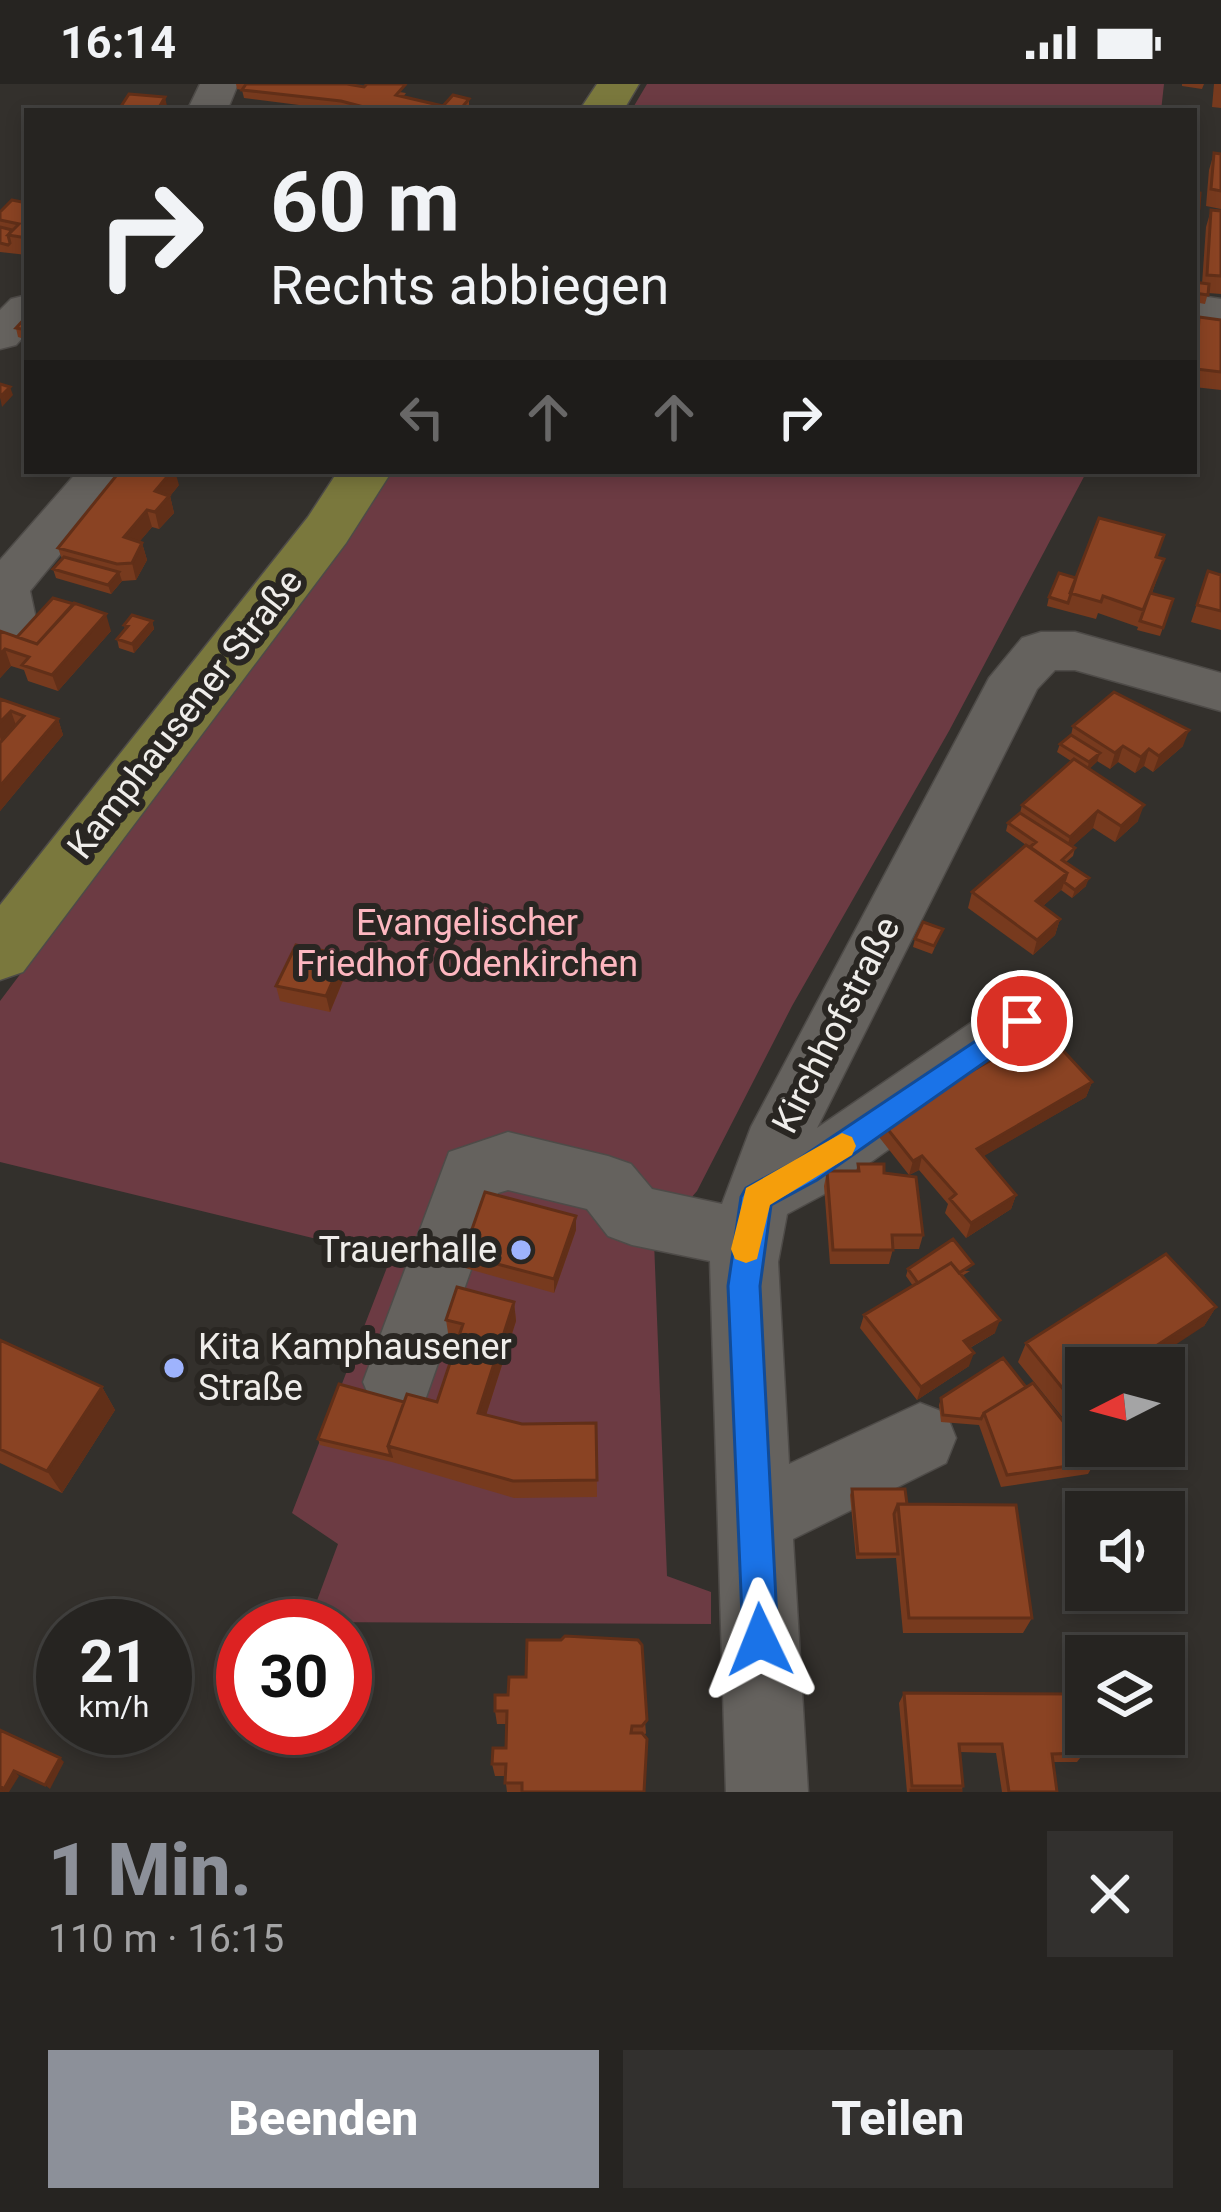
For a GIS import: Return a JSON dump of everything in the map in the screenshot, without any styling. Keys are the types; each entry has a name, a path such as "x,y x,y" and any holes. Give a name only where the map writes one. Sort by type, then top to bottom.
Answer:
{"main road":[{"name":"Kamphausener Straße","path":"0,953 327,530 363,474"}],"street":[{"path":"0,335 22,285"},
{"path":"13,633 4,588 13,559 102,474"},
{"name":"Kirchhofstraße","path":"767,1792 744,1286 752,1218 774,1147 1016,678 1041,651 1075,651 1221,692"},
{"path":"398,1382 472,1172 508,1161 608,1185 632,1215 752,1218 807,1171 1022,1021"},
{"path":"755,1520 920,1438"}],"green space":[{"path":"647,84 1164,84 1161,108 633,108"},
{"name":"Evangelischer Friedhof Odenkirchen","path":"384,474 1085,474 949,731 792,1006 697,1191 654,1241 667,1576 711,1592 711,1624 372,1622 372,1599 318,1599 338,1544 292,1513 391,1257 0,1162 0,1001 241,681"}],"building":[{"path":"246,84 403,84 396,95 443,106 453,95 469,99 462,108 368,108 242,90"},
{"path":"129,94 165,97 159,108 120,108"},
{"path":"1214,153 1221,154 1221,191 1211,189"},
{"path":"12,200 24,202 24,238 8,235 19,224 0,220 0,212"},
{"path":"1211,210 1221,211 1221,276 1207,275"},
{"path":"0,227 12,230 8,245 0,243"},
{"path":"1197,282 1209,284 1208,295 1197,293"},
{"path":"1199,317 1221,320 1221,372 1197,369"},
{"path":"118,474 169,474 155,491 169,496 155,512 147,510 124,537 142,543 132,563 117,564 58,548"},
{"path":"1099,518 1164,535 1156,557 1164,559 1143,610 1103,596 1101,602 1070,593"},
{"path":"64,557 119,572 108,585 53,569"},
{"path":"1208,571 1221,575 1221,611 1197,605"},
{"path":"1059,573 1076,578 1068,603 1049,597"},
{"path":"1150,593 1173,599 1163,628 1140,621"},
{"path":"53,598 74,604 37,644 17,637"},
{"path":"74,603 106,614 52,675 22,665 29,657 5,649 0,654 0,631 37,644"},
{"path":"132,615 152,621 132,644 117,639"},
{"path":"1114,692 1189,730 1159,756 1149,749 1141,757 1123,746 1115,753 1073,726"},
{"path":"0,699 58,719 0,786 0,743 24,716 11,711 0,722"},
{"path":"1071,735 1100,753 1089,762 1060,744"},
{"path":"1074,759 1144,805 1121,826 1098,811 1070,837 1022,805"},
{"path":"1020,813 1075,848 1062,860 1089,878 1075,890 1064,882 1067,873 1030,847 1036,842 1008,823"},
{"path":"1026,845 1067,873 1036,901 1060,919 1037,940 972,892"},
{"path":"923,922 943,929 934,946 915,939"},
{"path":"296,945 344,955 326,996 276,986"},
{"path":"1044,1030 1092,1082 977,1149 1016,1195 971,1223 950,1199 956,1194 922,1156 913,1161 882,1122"},
{"path":"858,1164 884,1164 884,1173 916,1177 923,1235 892,1235 893,1250 833,1250 827,1171 859,1171"},
{"name":"Trauerhalle","path":"485,1192 576,1216 554,1279 463,1255"},
{"path":"953,1239 973,1264 959,1273 951,1263 918,1283 908,1269"},
{"path":"1166,1254 1216,1307 1154,1347 1065,1347 1065,1391 1026,1343"},
{"path":"951,1263 1000,1320 964,1341 974,1353 921,1387 864,1315"},
{"path":"457,1287 514,1302 478,1413 522,1424 596,1423 597,1480 513,1481 388,1446 407,1394 437,1402 463,1324 446,1320"},
{"path":"0,1340 102,1387 47,1471 0,1449"},
{"path":"1003,1358 1026,1387 981,1419 943,1415 941,1398"},
{"path":"1033,1383 1065,1424 1065,1466 1007,1475 984,1413"},
{"path":"339,1384 404,1402 388,1446 391,1456 318,1439"},
{"path":"852,1489 905,1489 907,1504 898,1504 894,1514 898,1554 858,1554"},
{"path":"898,1504 1016,1505 1032,1618 909,1618"},
{"path":"565,1636 638,1640 642,1645 647,1720 642,1726 632,1726 631,1733 642,1733 647,1739 644,1792 522,1792 522,1783 505,1783 506,1764 492,1764 493,1748 506,1748 507,1711 495,1711 495,1695 508,1695 509,1677 526,1677 527,1640"},
{"path":"904,1693 1065,1694 1065,1754 1052,1754 1057,1792 1009,1792 1002,1744 959,1744 963,1786 912,1786"},
{"path":"0,1730 36,1747 36,1755 60,1758 45,1785 14,1771 4,1789 0,1786"},
{"path":"961,1790 961,1792 911,1792"}],"slow traffic":[{"path":"746,1249 757,1197 842,1146"}],"place":[{"name":"Trauerhalle","path":"521,1250"},
{"name":"Kita Kamphausener Straße","path":"174,1368"}],"route":[{"path":"760,1640 744,1286 757,1197 807,1171 1022,1021"}]}
